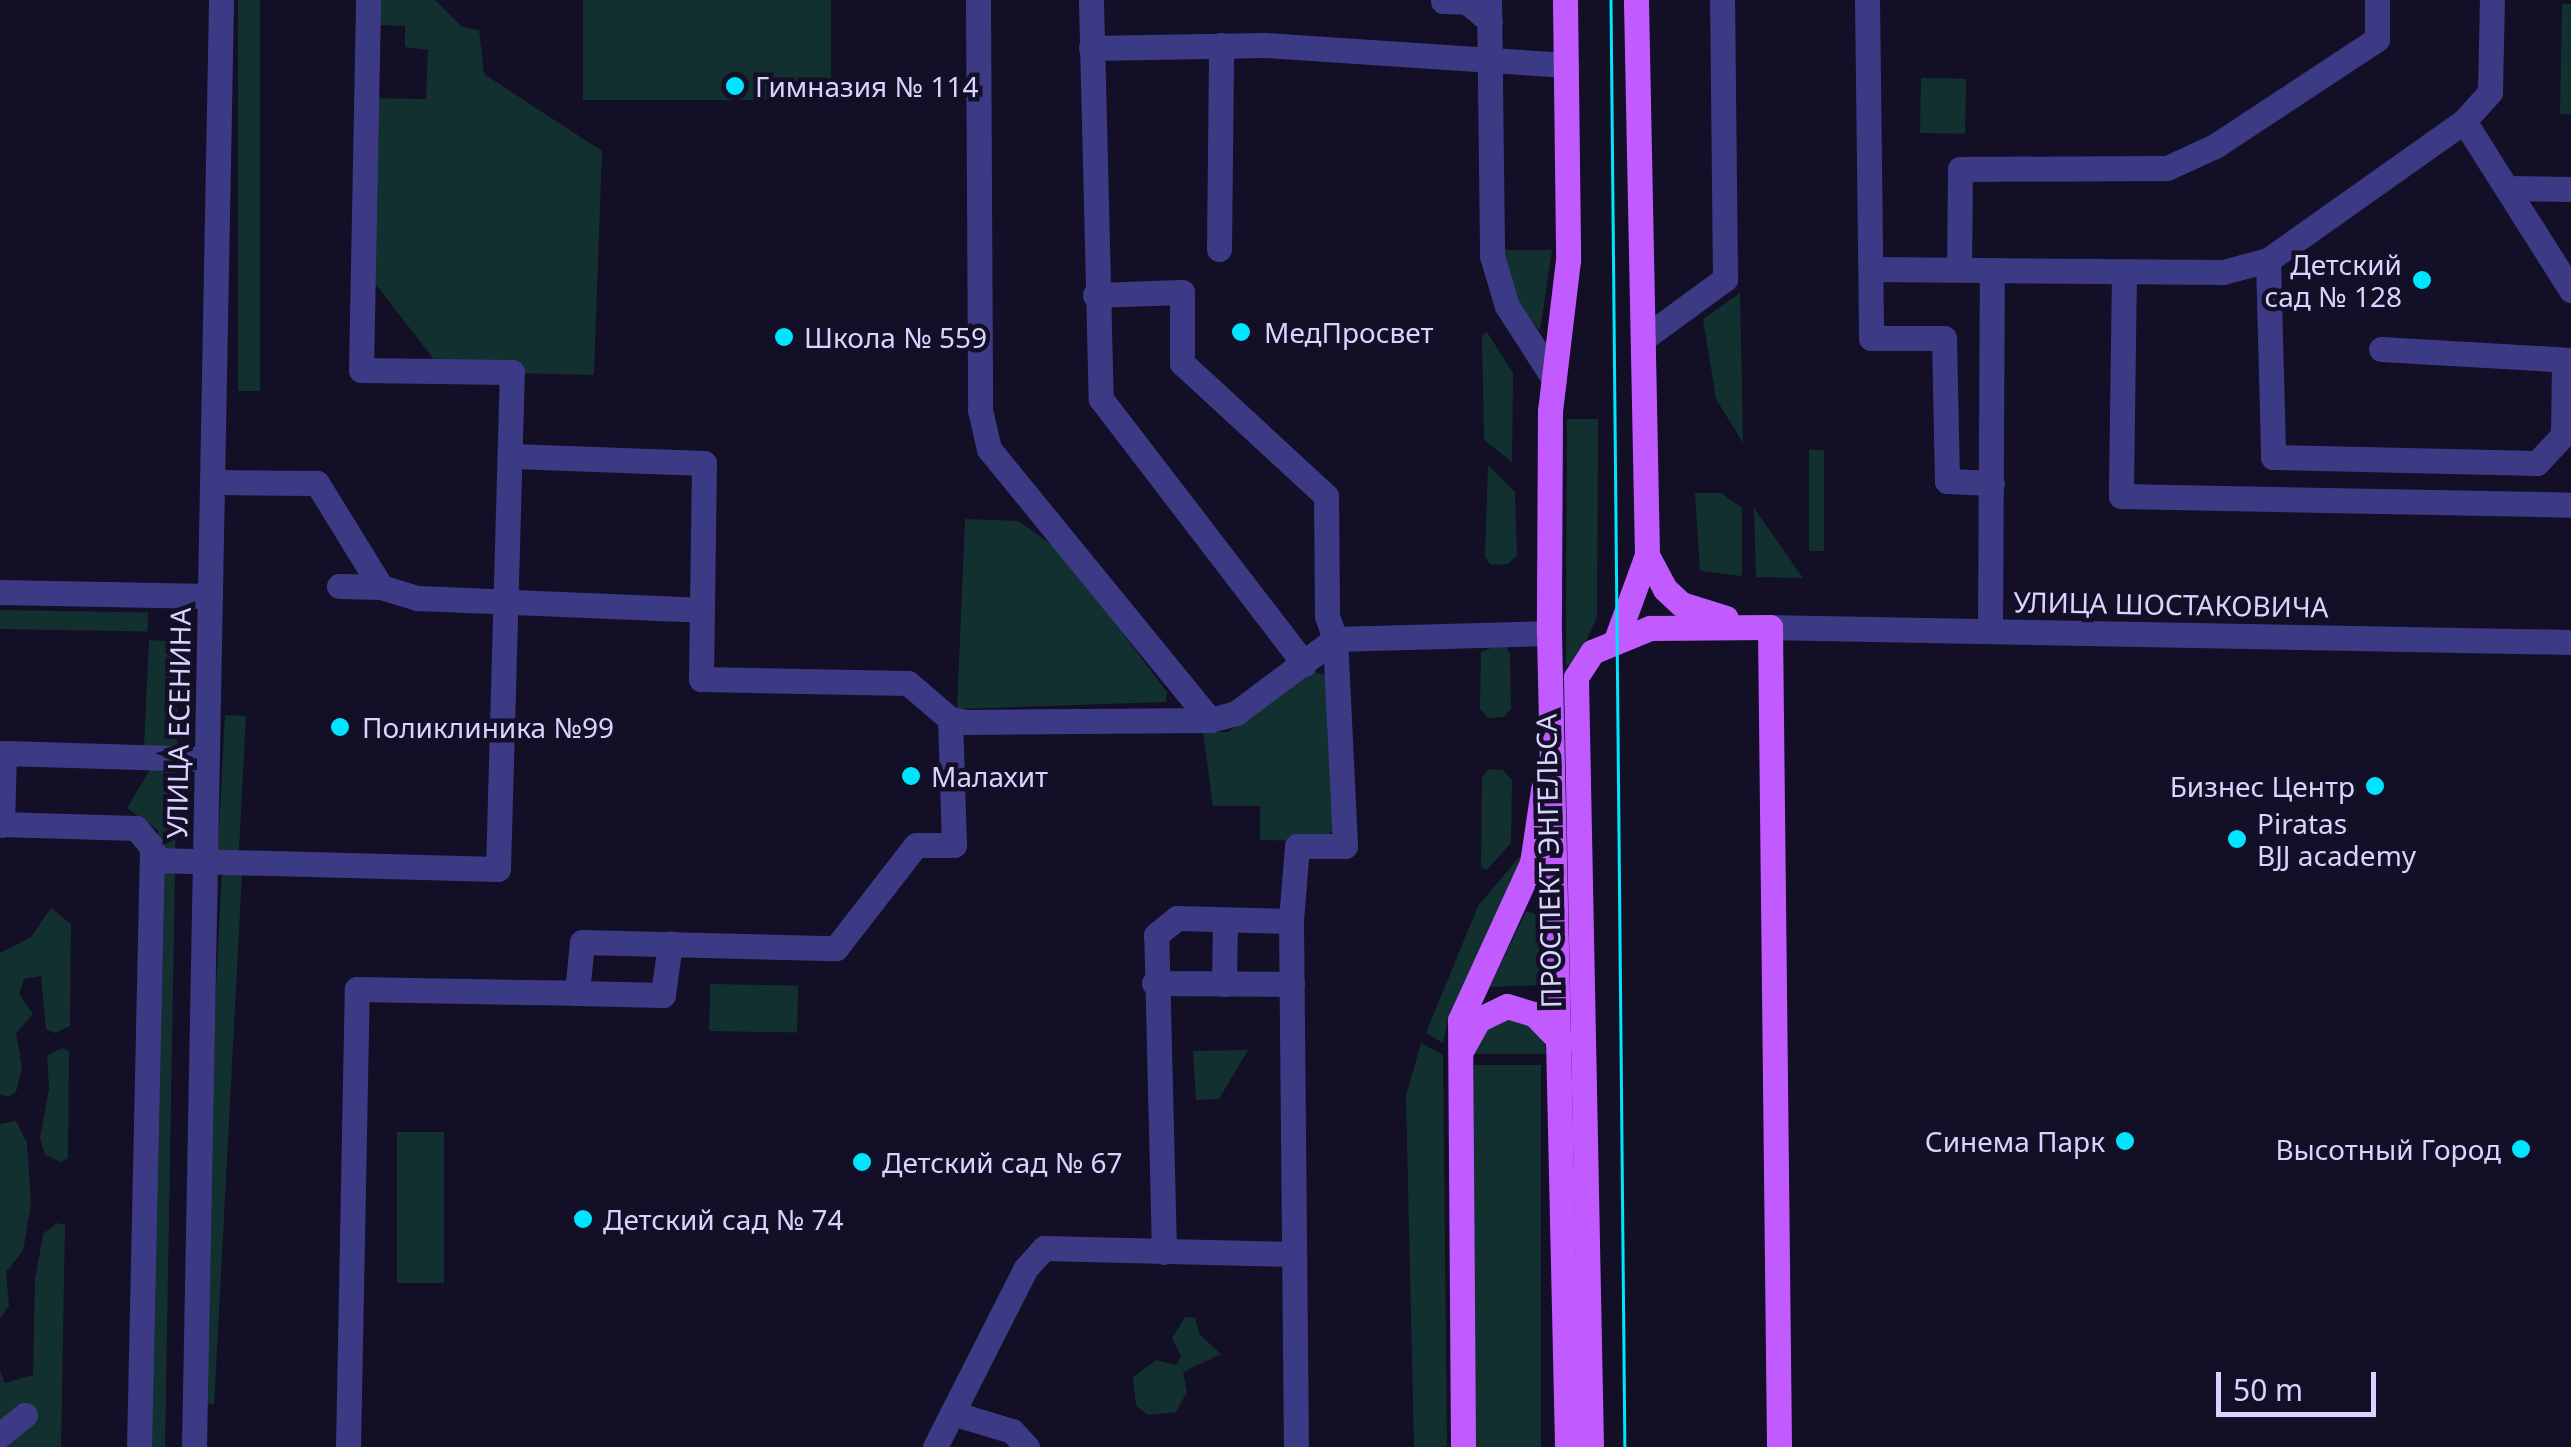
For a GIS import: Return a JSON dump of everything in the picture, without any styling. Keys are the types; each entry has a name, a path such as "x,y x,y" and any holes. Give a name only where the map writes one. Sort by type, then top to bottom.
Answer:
{"main road":[{"name":"ПРОСПЕКТ ЭНГЕЛЬСА","path":"1565,0 1568,260 1554,378 1548,634 1567,1447"},
{"name":"ПРОСПЕКТ ЭНГЕЛЬСА","path":"1590,1447 1573,704 1583,662 1616,640 1647,555 1648,336 1640,266 1636,0"},
{"name":"УЛИЦА ШОСТАКОВИЧА","path":"1647,555 1664,589 1681,604 1770,627"},
{"name":"УЛИЦА ШОСТАКОВИЧА","path":"1616,640 1650,628 1770,627"},
{"path":"1770,627 1779,1447"},
{"name":"ПРОСПЕКТ ЭНГЕЛЬСА","path":"1463,1447 1459,1055 1465,1001 1538,844 1550,707"},
{"name":"ПРОСПЕКТ ЭНГЕЛЬСА","path":"1459,1055 1478,1020 1508,1006 1534,1014 1560,1042"}],"street":[{"name":"УЛИЦА ЕСЕНИНА","path":"194,1447 222,0"},
{"path":"154,860 498,868 513,456 512,372 360,370 368,0"},
{"path":"978,0 980,410 989,449 1210,720"},
{"path":"1090,0 1095,295 1101,399 1304,664"},
{"path":"1648,336 1725,279 1722,0"},
{"path":"1866,0 1871,338 1944,338 1948,481 1992,484"},
{"path":"1959,269 1960,169 2167,168 2215,146 2378,39 2377,0"},
{"path":"1871,269 2223,272 2268,260 2464,120 2490,92 2492,0"},
{"path":"1443,1 1468,2 1490,10 1492,256 1507,306 1554,378"},
{"path":"1092,48 1221,45 1438,52 1490,65 1566,65"},
{"path":"1219,249 1221,45"},
{"path":"2464,120 2571,290"},
{"path":"2507,188 2571,189"},
{"path":"2268,260 2273,457 2537,463 2563,435 2568,360 2381,349"},
{"path":"1990,631 1992,270"},
{"path":"2124,271 2122,496 2571,506"},
{"path":"1095,295 1182,292 1182,363 1326,496 1327,616 1335,639 1345,846 1297,846 1292,921 1296,1447"},
{"path":"513,456 704,463 701,680 908,683 950,719 1210,720 1236,713 1335,639 1548,634"},
{"path":"213,482 317,483 381,587"},
{"path":"339,586 381,587 418,598 701,610"},
{"path":"0,592 210,596"},
{"name":"УЛИЦА ШОСТАКОВИЧА","path":"1770,627 2571,642"},
{"path":"577,993 582,942 836,948 916,845 954,846 950,719"},
{"path":"139,1447 154,860 146,835 136,828 1,824 4,752 207,758"},
{"path":"1164,1252 1161,1028 1154,983 1160,926 1177,918 1292,921"},
{"path":"1224,984 1225,920"},
{"path":"348,1447 358,988 664,995 670,944"},
{"path":"1154,983 1292,984"},
{"path":"935,1447 1026,1268 1044,1248 1294,1254"},
{"path":"952,1414 1012,1431 1027,1447"},
{"path":"0,1436 24,1415"}],"green space":[{"path":"238,0 260,0 260,391 238,391"},
{"path":"381,0 435,0 462,27 479,30 484,74 602,151 594,375 443,371 363,268 366,98 426,99 428,50 405,47 405,26 380,25"},
{"path":"583,0 831,0 831,100 583,100"},
{"path":"2562,4 2571,4 2571,114 2560,114"},
{"path":"1921,78 1966,79 1965,134 1920,133"},
{"path":"1501,250 1552,250 1540,331 1514,298"},
{"path":"1740,293 1743,443 1716,399 1703,319"},
{"path":"1487,332 1513,373 1512,462 1484,440 1482,336"},
{"path":"1567,419 1598,419 1597,617 1575,665 1566,665"},
{"path":"1809,450 1824,450 1824,551 1809,551"},
{"path":"1488,465 1515,492 1517,555 1508,564 1491,565 1485,557"},
{"path":"1695,493 1721,493 1742,508 1742,576 1700,571"},
{"path":"1754,508 1803,578 1756,577"},
{"path":"965,519 1018,521 1061,551 1167,692 1166,702 957,709"},
{"path":"0,610 148,613 148,632 0,629"},
{"path":"149,640 166,641 177,651 177,748 144,747"},
{"path":"1503,643 1510,653 1511,709 1504,717 1488,718 1480,709 1481,652"},
{"path":"1311,671 1326,675 1336,828 1322,841 1260,840 1260,806 1213,806 1203,732 1228,732"},
{"path":"225,715 246,716 238,859 218,858"},
{"path":"152,766 177,766 175,855 160,849 158,830 127,808"},
{"path":"1489,769 1503,770 1512,780 1511,843 1487,870 1481,867 1482,778"},
{"path":"1531,843 1448,1020 1443,1043 1426,1033 1478,906"},
{"path":"160,873 175,873 165,1447 150,1447"},
{"path":"222,873 242,874 214,1404 194,1403"},
{"path":"51,908 71,924 70,1026 55,1033 46,1029 41,976 24,979 19,994 33,1014 16,1033 22,1067 16,1092 8,1097 0,1094 0,953 31,937"},
{"path":"1526,911 1538,915 1540,985 1490,987"},
{"path":"710,984 798,986 797,1033 709,1031"},
{"path":"1523,1016 1544,1041 1546,1054 1473,1054 1485,1023"},
{"path":"1421,1043 1443,1055 1447,1446 1439,1447 1414,1447 1406,1096"},
{"path":"63,1048 69,1052 68,1158 61,1162 45,1155 40,1138 49,1089 47,1055"},
{"path":"1248,1050 1219,1099 1196,1100 1193,1051"},
{"path":"1474,1065 1541,1065 1541,1447 1474,1447"},
{"path":"16,1121 27,1143 31,1204 23,1251 6,1272 9,1306 0,1318 0,1124"},
{"path":"397,1132 444,1132 444,1283 397,1283"},
{"path":"57,1223 65,1225 61,1447 0,1447 0,1371 5,1383 33,1375 35,1280 43,1234"},
{"path":"1185,1317 1195,1318 1200,1335 1221,1354 1183,1372 1187,1392 1176,1412 1148,1415 1136,1406 1133,1377 1156,1360 1176,1365 1181,1356 1172,1338"}],"tram line":[{"path":"1611,0 1625,1447"}],"place":[{"name":"Гимназия № 114","path":"735,86"},
{"name":"Детский сад № 128","path":"2422,280"},
{"name":"МедПросвет","path":"1241,332"},
{"name":"Школа № 559","path":"784,337"},
{"name":"Поликлиника №99","path":"340,727"},
{"name":"Малахит","path":"911,776"},
{"name":"Бизнес Центр","path":"2375,786"},
{"name":"Piratas BJJ academy","path":"2237,839"},
{"name":"Синема Парк","path":"2125,1141"},
{"name":"Высотный Город","path":"2521,1149"},
{"name":"Детский сад № 67","path":"862,1162"},
{"name":"Детский сад № 74","path":"583,1219"}]}
